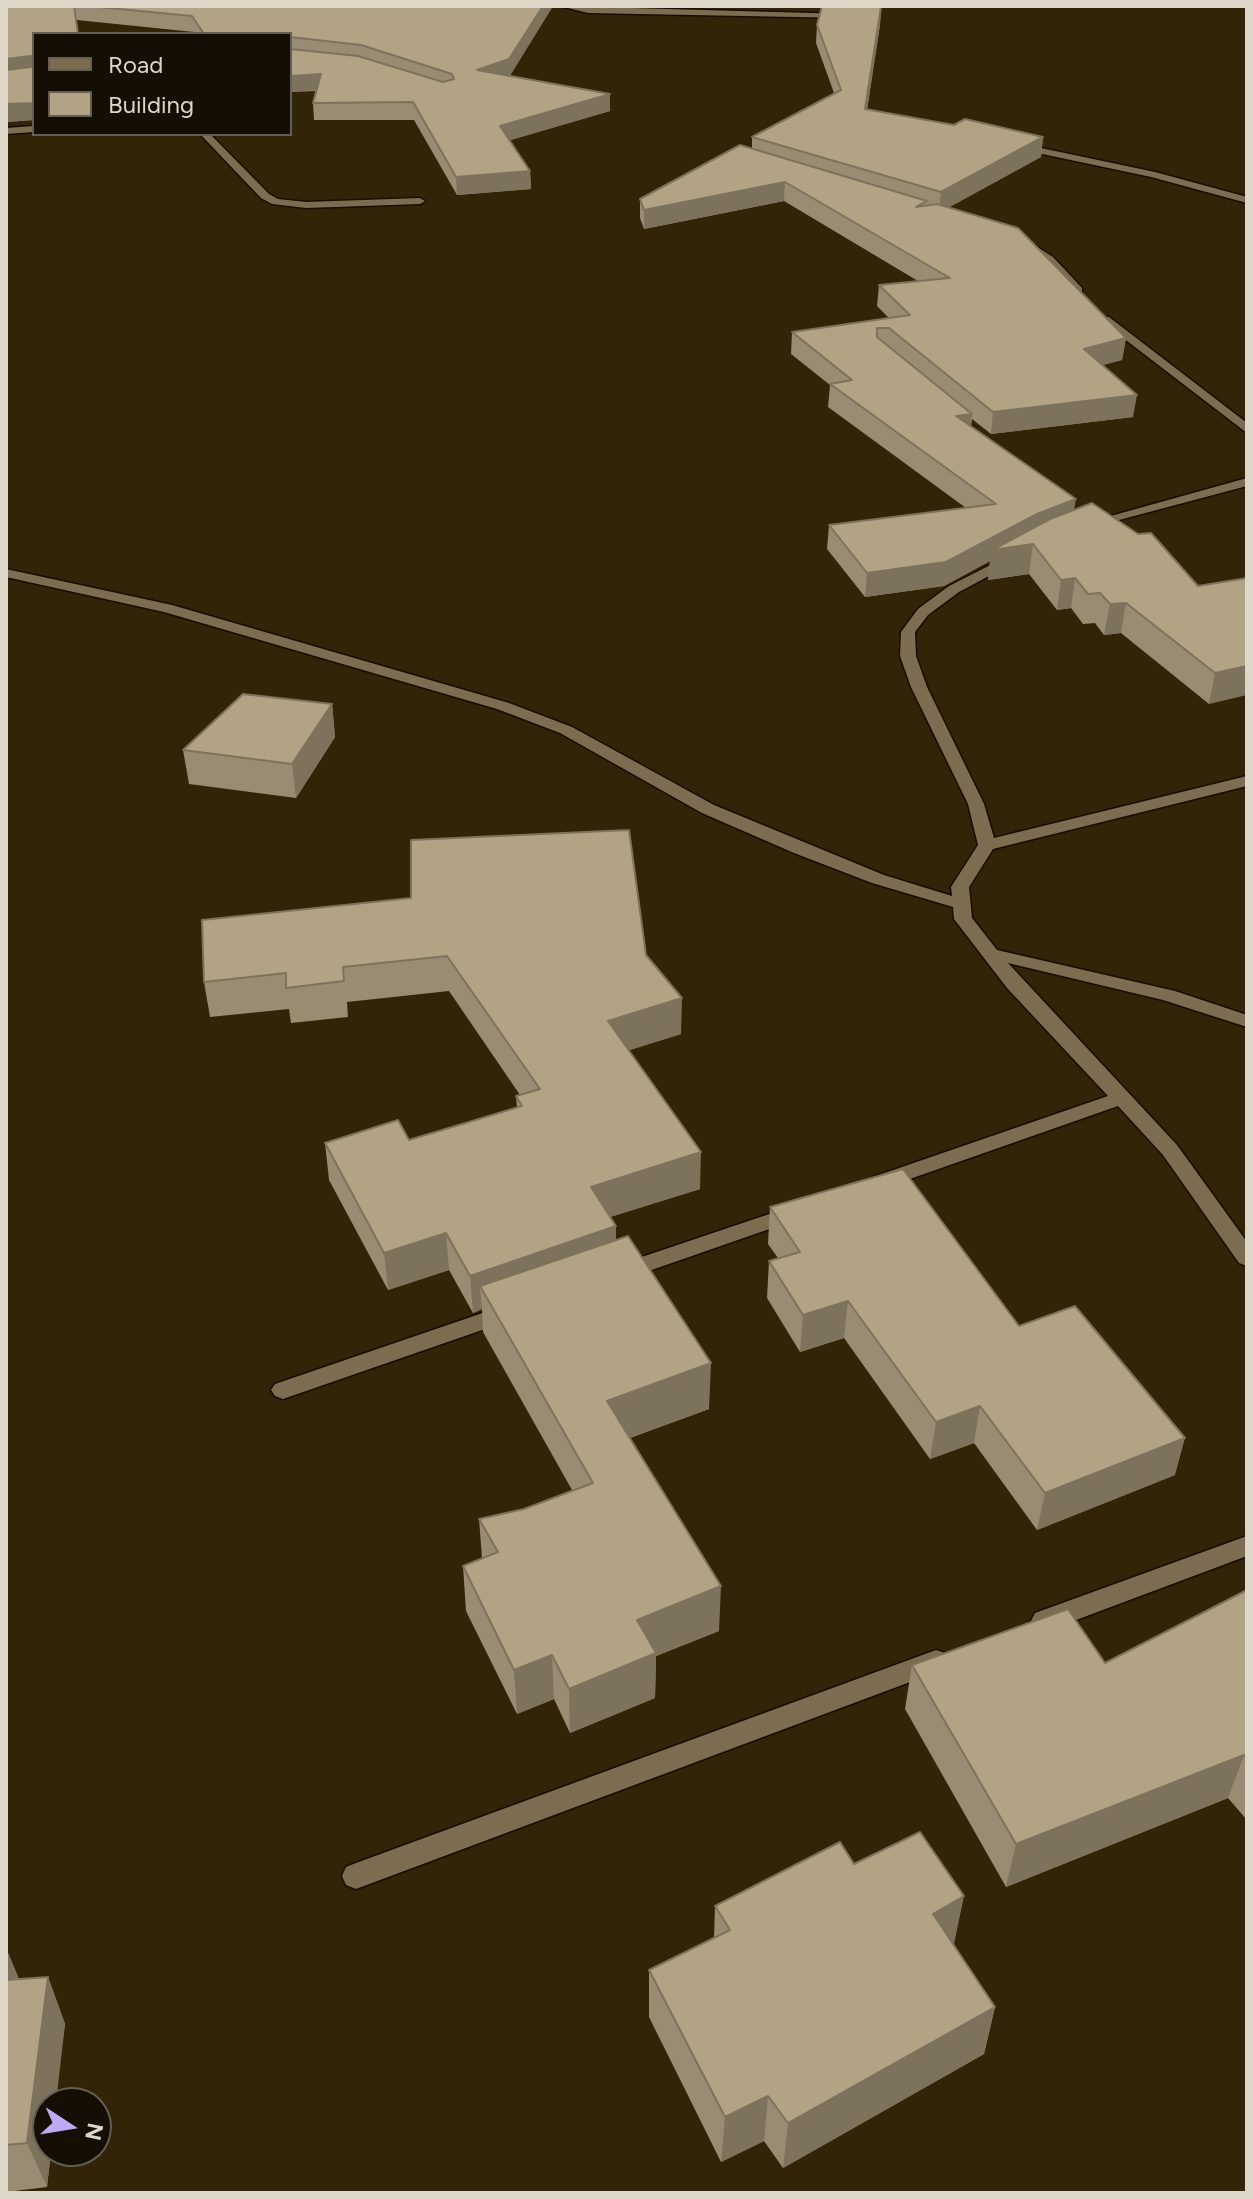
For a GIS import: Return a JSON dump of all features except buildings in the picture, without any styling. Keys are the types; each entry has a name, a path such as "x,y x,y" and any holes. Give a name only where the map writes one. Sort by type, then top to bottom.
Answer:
{"street":[{"path":"564,6 588,11 852,16"},
{"path":"6,131 32,129"},
{"path":"207,136 265,196 276,202 306,205 420,201"},
{"path":"1006,144 1152,174 1247,200"},
{"path":"1018,241 1049,259 1112,327 1247,429"},
{"path":"1080,522 1247,482"},
{"path":"987,845 976,804 911,666 908,632 923,612 954,589 1029,549"},
{"path":"6,573 167,608 503,706 566,730 708,809 800,849 878,879 961,904"},
{"path":"1247,781 987,845 960,887 963,919 991,954 1170,1150 1247,1258"},
{"path":"991,954 1168,995 1247,1021"},
{"path":"867,1187 1121,1098"},
{"path":"598,1281 807,1208"},
{"path":"283,1390 523,1307"},
{"path":"1024,1628 1247,1546"},
{"path":"356,1876 965,1650"}]}
